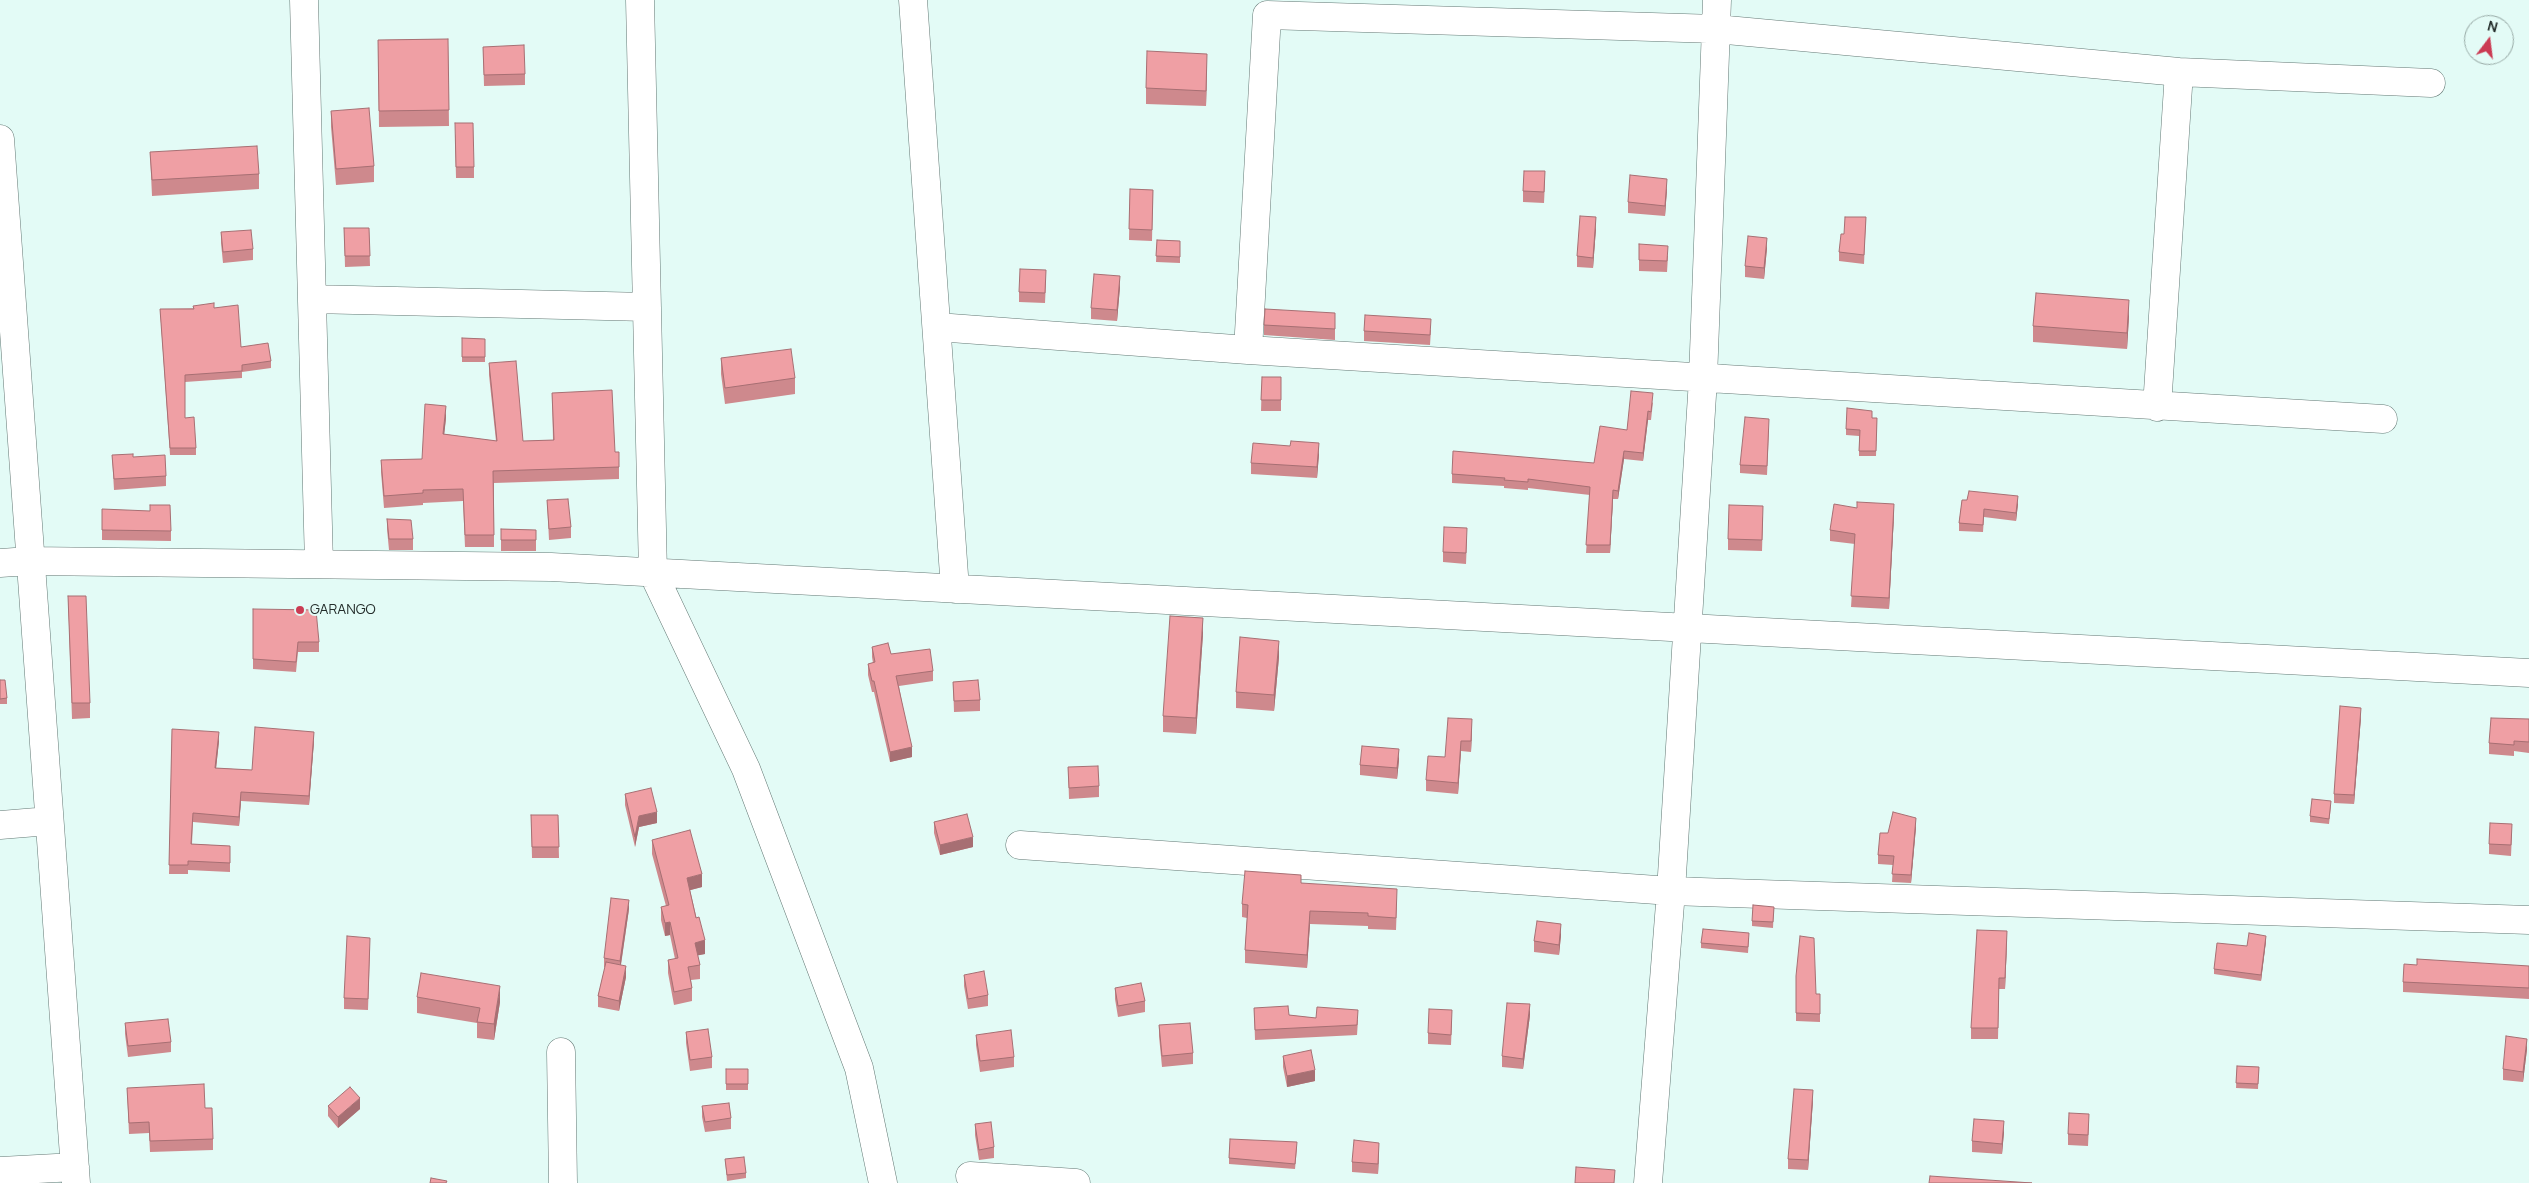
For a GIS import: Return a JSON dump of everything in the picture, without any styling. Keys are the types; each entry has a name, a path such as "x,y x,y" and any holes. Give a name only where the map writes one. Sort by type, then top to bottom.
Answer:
{"street":[{"path":"304,0 319,564"},
{"path":"640,0 653,573 746,769 859,1068 883,1183"},
{"path":"914,0 955,589"},
{"path":"1648,1183 1671,891 1703,379 1717,0"},
{"path":"1248,350 1267,14 1716,29 2178,72 2432,83"},
{"path":"2157,407 2178,72"},
{"path":"0,139 6,313 29,561 76,1175 0,1171"},
{"path":"312,299 647,307"},
{"path":"937,327 1248,350 1703,379 2383,419"},
{"path":"0,563 29,561 551,567 2529,673"},
{"path":"0,825 49,821"},
{"path":"1020,845 1671,891 2529,920"},
{"path":"561,1052 563,1183"},
{"path":"970,1176 1076,1183"}],"building":[{"path":"448,39 449,110 379,111 378,40"},
{"path":"524,45 525,74 484,75 483,47"},
{"path":"1147,51 1207,54 1206,91 1146,88"},
{"path":"369,108 374,166 336,169 331,111"},
{"path":"455,123 473,123 474,167 456,167"},
{"path":"257,146 259,174 152,180 150,152"},
{"path":"1524,171 1545,171 1544,192 1523,191"},
{"path":"1630,175 1667,179 1665,206 1628,202"},
{"path":"1130,189 1153,190 1152,230 1129,229"},
{"path":"1580,216 1596,217 1593,258 1577,256"},
{"path":"1845,217 1866,217 1864,255 1839,252 1841,234 1844,234"},
{"path":"344,228 369,228 370,256 345,256"},
{"path":"251,230 253,249 223,252 221,232"},
{"path":"1748,236 1767,238 1764,268 1745,266"},
{"path":"1157,240 1180,241 1180,257 1156,256"},
{"path":"1639,244 1668,246 1667,261 1639,260"},
{"path":"1020,269 1046,270 1045,293 1019,292"},
{"path":"1094,274 1120,276 1117,310 1091,308"},
{"path":"2036,293 2129,300 2127,333 2033,326"},
{"path":"214,303 214,308 238,305 241,347 268,343 271,361 242,365 242,371 185,375 185,418 194,417 196,448 170,448 160,309 194,309 193,306"},
{"path":"1265,309 1335,313 1335,329 1264,325"},
{"path":"1365,315 1431,319 1430,335 1364,331"},
{"path":"462,338 485,339 485,357 462,357"},
{"path":"791,349 795,378 725,388 721,358"},
{"path":"516,361 523,441 554,440 552,393 612,390 615,452 619,452 619,467 493,471 494,535 465,535 463,489 423,490 423,493 384,496 381,460 422,459 425,404 446,406 443,434 497,441 489,363"},
{"path":"1262,377 1281,377 1281,400 1261,400"},
{"path":"1631,391 1653,393 1651,412 1648,411 1643,453 1624,451 1618,491 1613,490 1610,545 1586,545 1590,487 1528,479 1528,482 1504,480 1505,478 1452,474 1453,451 1594,463 1600,426 1627,430"},
{"path":"1847,408 1872,411 1872,418 1877,418 1876,451 1859,451 1860,430 1846,429"},
{"path":"1745,417 1769,419 1767,466 1740,465"},
{"path":"1291,441 1319,443 1317,467 1251,463 1253,443 1290,446"},
{"path":"133,454 133,457 165,455 166,476 114,479 112,455"},
{"path":"1969,491 2018,496 2016,513 1984,509 1983,525 1959,523 1962,500 1967,500"},
{"path":"568,499 571,527 549,529 547,500"},
{"path":"1857,502 1894,504 1889,598 1851,596 1855,534 1830,530 1834,504 1857,508"},
{"path":"150,505 170,505 171,531 102,530 102,509 150,511"},
{"path":"1729,505 1763,506 1762,540 1728,539"},
{"path":"387,519 411,520 413,539 389,539"},
{"path":"1444,527 1467,528 1466,553 1443,552"},
{"path":"501,529 536,530 536,540 501,540"},
{"path":"68,596 86,596 90,703 72,703"},
{"path":"253,609 316,610 319,642 298,642 296,662 253,659"},
{"path":"1170,616 1203,618 1196,718 1163,716"},
{"path":"1240,637 1279,641 1274,695 1236,692"},
{"path":"888,643 891,654 930,649 933,671 896,676 912,747 890,752 874,681 872,681 868,664 875,662 872,647"},
{"path":"0,680 5,680 7,698 0,699"},
{"path":"978,680 980,700 954,701 953,682"},
{"path":"2340,706 2361,708 2354,795 2334,794"},
{"path":"1448,718 1472,719 1471,741 1461,741 1458,783 1426,780 1428,756 1445,757"},
{"path":"2491,718 2529,719 2529,742 2514,741 2514,745 2489,743"},
{"path":"255,727 314,732 309,796 241,792 239,817 193,813 191,844 230,846 230,863 188,861 188,865 169,865 172,729 219,732 215,768 252,770"},
{"path":"1362,746 1399,749 1397,768 1360,765"},
{"path":"1098,766 1099,786 1069,788 1068,767"},
{"path":"651,788 657,812 639,816 635,837 625,794"},
{"path":"2312,799 2331,801 2329,819 2310,816"},
{"path":"1893,812 1916,818 1911,875 1892,874 1894,856 1878,855 1880,833 1888,833"},
{"path":"967,814 973,837 940,845 934,822"},
{"path":"531,815 558,815 559,847 532,847"},
{"path":"2490,823 2512,824 2511,845 2489,844"},
{"path":"690,830 702,874 687,878 696,918 699,917 705,940 695,943 700,965 688,967 692,988 674,992 668,960 678,958 670,922 665,923 661,907 669,905 652,840"},
{"path":"1245,871 1301,875 1301,883 1397,889 1396,918 1368,916 1368,913 1310,911 1307,955 1245,950 1248,905 1242,904"},
{"path":"611,898 629,900 620,961 604,958"},
{"path":"1753,905 1774,907 1773,922 1752,921"},
{"path":"1537,921 1561,924 1559,945 1534,941"},
{"path":"1703,929 1749,933 1748,947 1701,943"},
{"path":"1977,930 2007,931 2005,978 1999,978 1998,1028 1971,1028"},
{"path":"2249,933 2266,936 2261,975 2214,969 2217,943 2247,946"},
{"path":"347,936 370,938 368,999 344,998"},
{"path":"1800,936 1814,938 1816,994 1820,994 1820,1014 1796,1013 1796,976"},
{"path":"2417,959 2529,966 2529,988 2403,982 2404,964 2417,965"},
{"path":"606,962 626,966 619,1001 598,996"},
{"path":"984,971 988,995 968,999 964,975"},
{"path":"421,973 500,986 494,1024 477,1022 480,1008 417,997"},
{"path":"1141,983 1145,1001 1118,1006 1115,988"},
{"path":"1507,1003 1530,1004 1523,1059 1502,1056"},
{"path":"1288,1006 1289,1015 1316,1018 1317,1007 1358,1010 1357,1025 1255,1030 1254,1008"},
{"path":"1429,1009 1452,1010 1451,1035 1428,1033"},
{"path":"168,1019 171,1042 128,1046 125,1023"},
{"path":"1190,1023 1193,1053 1162,1056 1159,1025"},
{"path":"708,1029 712,1057 690,1060 686,1032"},
{"path":"1011,1030 1014,1057 980,1061 976,1035"},
{"path":"2506,1036 2527,1039 2523,1072 2503,1069"},
{"path":"1311,1050 1315,1070 1287,1076 1283,1056"},
{"path":"2237,1066 2259,1067 2258,1084 2236,1083"},
{"path":"726,1069 748,1069 748,1084 726,1084"},
{"path":"204,1084 205,1108 212,1108 213,1139 150,1141 149,1122 129,1123 127,1088"},
{"path":"350,1087 360,1098 338,1117 328,1106"},
{"path":"1794,1089 1813,1090 1808,1160 1788,1159"},
{"path":"729,1103 731,1118 705,1122 702,1106"},
{"path":"2069,1113 2089,1114 2088,1135 2068,1134"},
{"path":"1974,1119 2004,1121 2002,1144 1972,1141"},
{"path":"991,1122 994,1147 979,1150 975,1124"},
{"path":"1230,1139 1297,1142 1295,1164 1229,1158"},
{"path":"1354,1140 1379,1143 1378,1164 1352,1162"},
{"path":"744,1157 746,1173 727,1175 725,1159"},
{"path":"1576,1167 1615,1170 1614,1183 1575,1183"},
{"path":"1930,1176 2032,1183 1929,1183"},
{"path":"431,1178 447,1181 446,1183 430,1183"}],"place":[{"name":"GARANGO","path":"300,610"}]}
